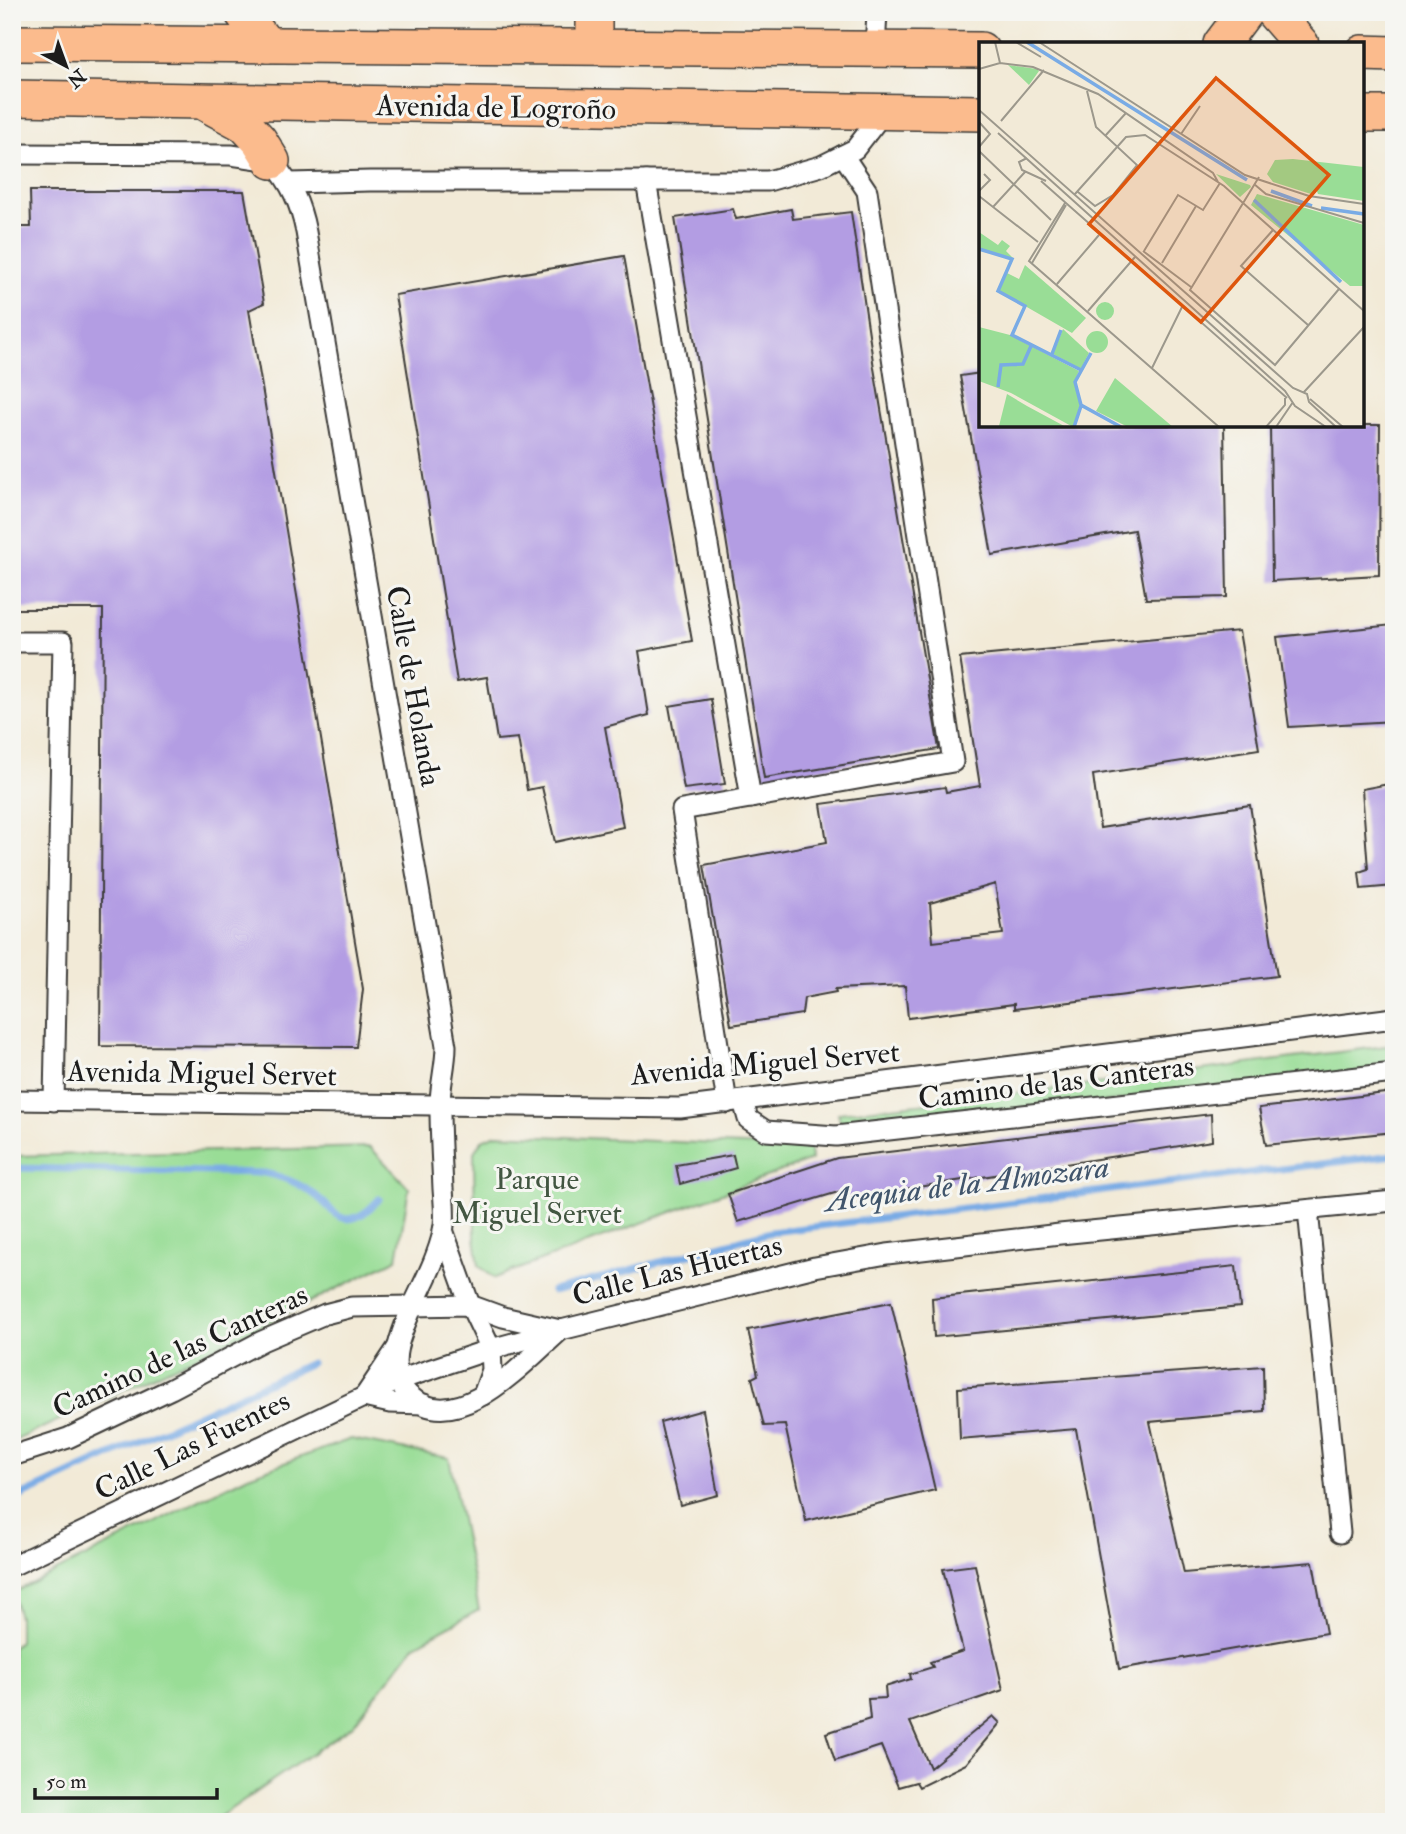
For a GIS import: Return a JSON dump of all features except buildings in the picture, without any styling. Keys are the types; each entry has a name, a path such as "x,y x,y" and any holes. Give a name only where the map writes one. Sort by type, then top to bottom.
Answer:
{"highway":[{"path":"242,12 267,45"},
{"path":"1222,42 1245,12"},
{"path":"1273,12 1299,42"},
{"name":"Avenida de Logroño","path":"12,43 217,28 267,45 594,29 875,50 979,50"},
{"path":"1364,53 1394,54"},
{"name":"Avenida de Logroño","path":"12,98 979,113"},
{"path":"204,103 244,124 259,140 281,172"},
{"path":"1364,114 1394,114"}],"street":[{"path":"875,50 877,12"},
{"path":"12,154 231,155 281,172 370,181 768,181 821,166 855,149 883,113"},
{"path":"735,1102 681,810 953,762 867,191 843,155"},
{"name":"Calle de Holanda","path":"281,172 303,218 306,232 446,1046 446,1066 439,1105 443,1230 470,1305 491,1349"},
{"path":"646,181 751,798"},
{"path":"12,642 63,642 54,1101"},
{"name":"Avenida Miguel Servet","path":"12,1100 680,1108 1394,1018"},
{"name":"Camino de las Canteras","path":"735,1102 748,1119 766,1131 836,1136 1394,1073"},
{"name":"Calle Las Huertas","path":"399,1380 491,1349 561,1330 815,1267 887,1254 1394,1201"},
{"path":"1307,1210 1340,1533"},
{"name":"Calle de Holanda","path":"401,1338 425,1283 443,1230"},
{"name":"Camino de las Canteras","path":"12,1456 68,1437 171,1389 262,1341 326,1314 352,1307 470,1305 503,1317 561,1330"},
{"path":"374,1306 401,1338 396,1369 399,1380 409,1395 440,1409 456,1409 483,1396 561,1330"},
{"path":"401,1338 364,1397 390,1403 424,1404"},
{"path":"483,1396 492,1370 491,1349"},
{"name":"Calle Las Fuentes","path":"12,1566 399,1380"}],"green space":[{"path":"1394,1045 1394,1070 842,1132 838,1113 1078,1086"},
{"name":"Parque Miguel Servet","path":"496,1134 810,1148 811,1160 494,1278 479,1266 475,1238 474,1152 482,1140"},
{"path":"370,1147 409,1188 397,1259 259,1327 12,1442 12,1156"},
{"path":"351,1439 449,1458 479,1610 415,1645 353,1725 212,1822 12,1822 12,1647 19,1641 19,1617 12,1593 248,1476"}],"waterway":[{"name":"Acequia de la Almozara","path":"553,1291 771,1232 1394,1155"},
{"path":"12,1168 264,1173 302,1187 337,1215 348,1219 363,1214 379,1199"},
{"name":"Acequia de la Almozara","path":"12,1500 311,1363"}]}
